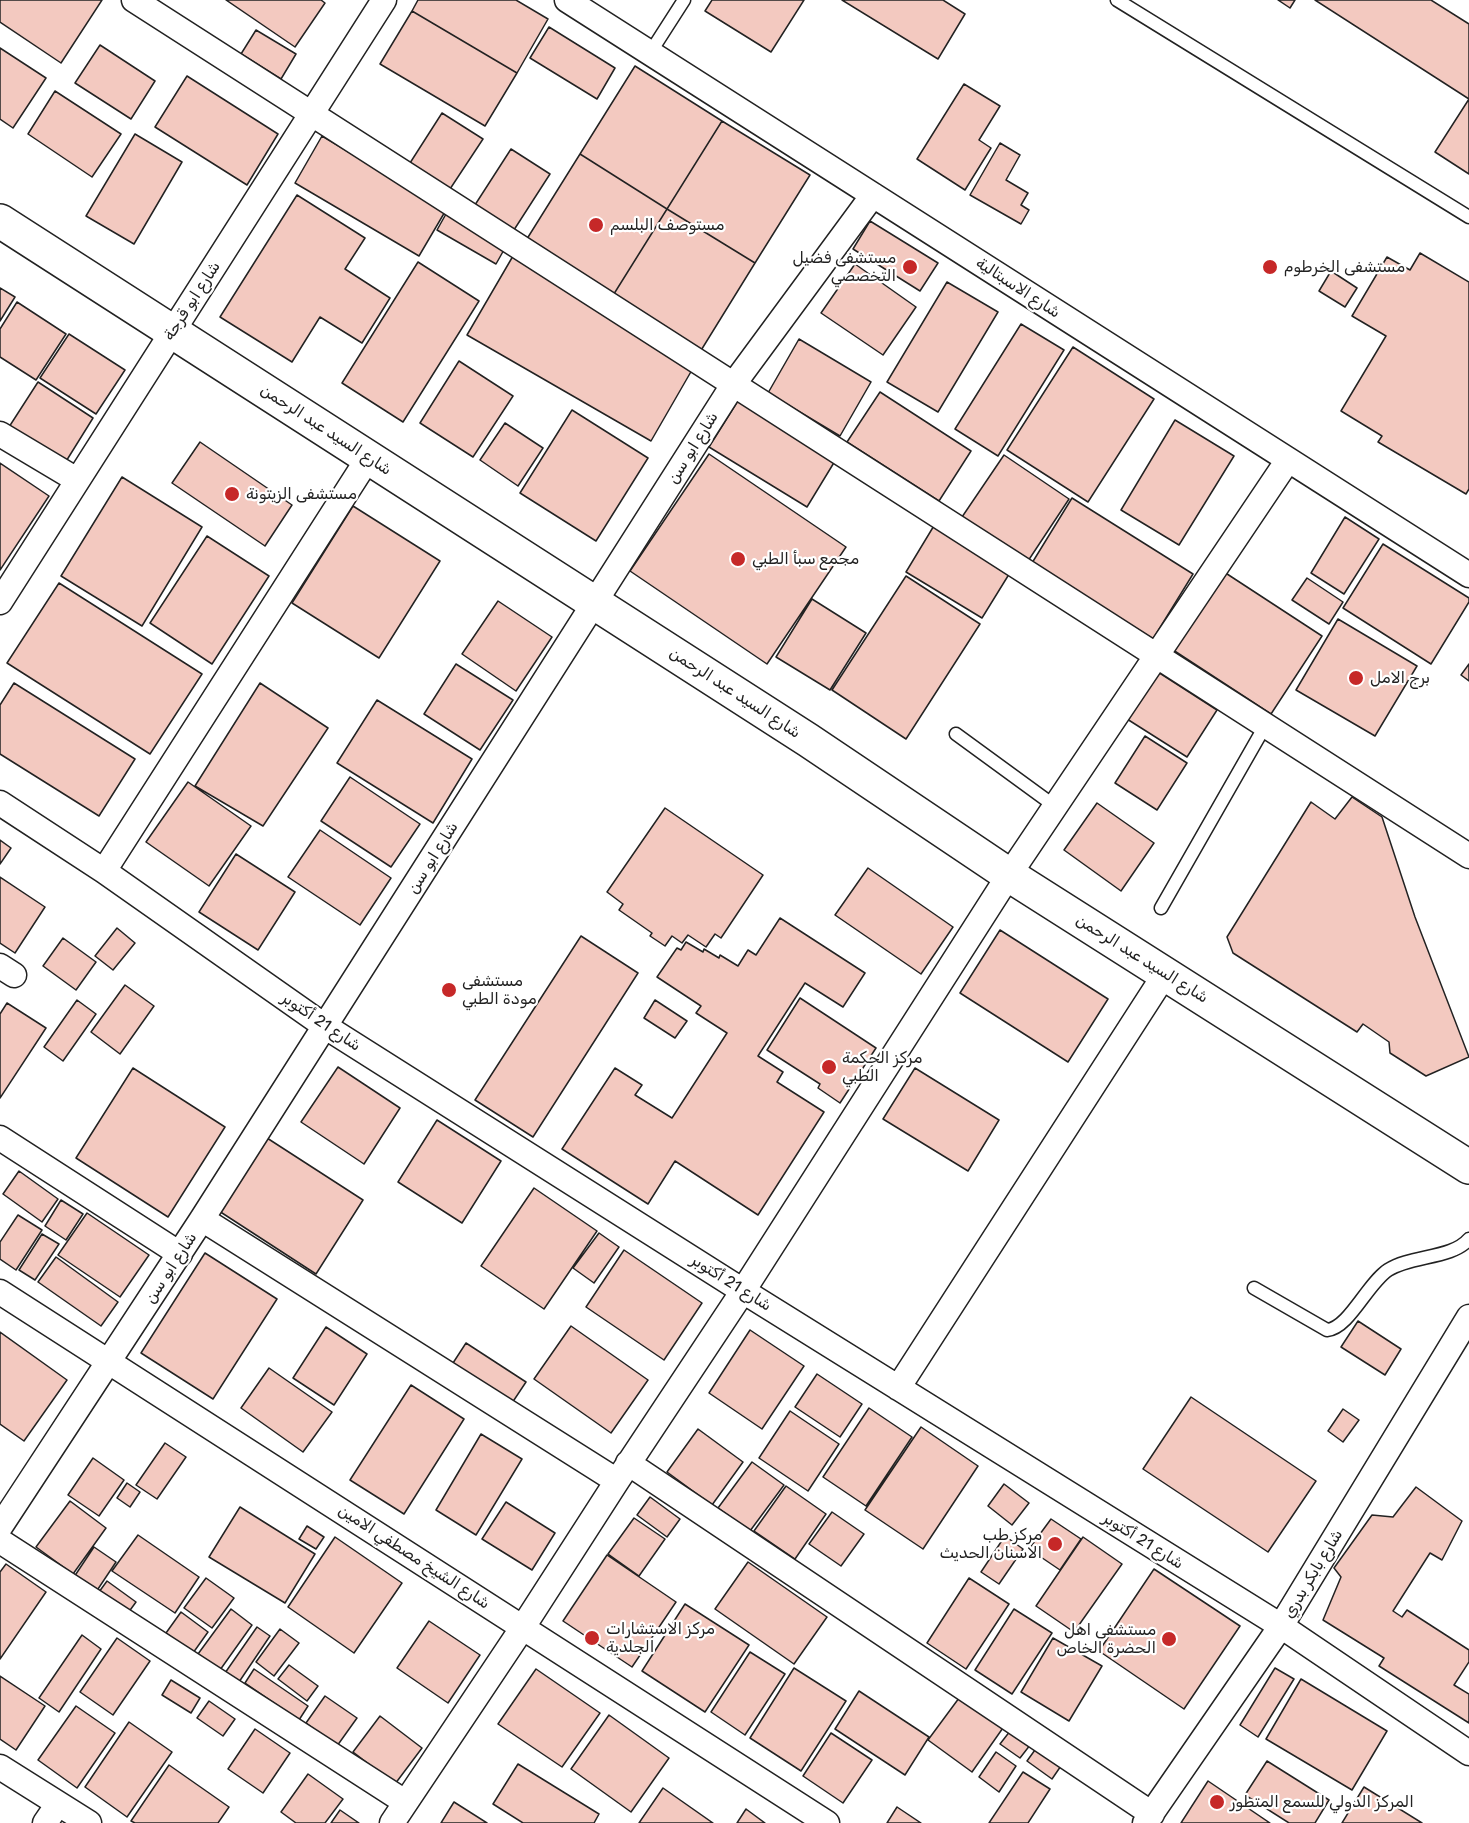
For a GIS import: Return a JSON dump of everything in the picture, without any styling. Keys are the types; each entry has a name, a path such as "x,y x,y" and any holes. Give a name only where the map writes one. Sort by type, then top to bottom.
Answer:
{"street":[{"path":"134,0 1469,856"},
{"name":"شارع ابو قرجة","path":"0,602 384,0"},
{"name":"شارع الاسبتالية","path":"567,0 1469,575"},
{"name":"شارع ابو سن","path":"0,1527 326,1027 733,385 873,195"},
{"name":"شارع السيد عبد الرحمن","path":"0,221 808,740 1009,875 1469,1167"},
{"path":"0,434 77,480"},
{"path":"104,871 369,457"},
{"path":"392,1823 743,1291 1009,875 1288,459"},
{"name":"شارع 21 أكتوبر","path":"0,803 104,871 326,1027 743,1291 1281,1626 1469,1753"},
{"path":"898,1388 1165,974"},
{"path":"0,1138 180,1254"},
{"path":"202,1219 623,1472 1148,1818"},
{"name":"شارع الشيخ مصطفي الامين","path":"0,1292 827,1823"},
{"name":"شارع بابكر بدري","path":"1148,1818 1281,1626 1469,1317"},
{"path":"0,1541 405,1802"},
{"path":"0,1767 52,1813 89,1823"}],"lane":[{"path":"650,52 684,0"},
{"path":"1118,0 1469,217"},
{"path":"1161,908 1265,726"},
{"path":"956,734 1056,807"},
{"path":"1254,1288 1327,1330 1334,1329 1343,1324 1369,1288 1386,1271 1397,1265 1458,1249 1469,1239"}],"building":[{"path":"0,0 102,0 61,63 0,22"},
{"path":"226,0 321,0 325,3 295,47"},
{"path":"418,0 516,0 548,19 517,73 412,11"},
{"path":"712,0 804,0 771,52 705,11"},
{"path":"842,0 943,0 965,14 938,59"},
{"path":"1278,0 1295,0 1290,8"},
{"path":"1315,0 1431,0 1469,24 1469,99"},
{"path":"412,11 517,73 485,126 380,64"},
{"path":"549,27 615,68 597,99 530,58"},
{"path":"256,30 296,54 281,79 241,54"},
{"path":"100,45 155,81 131,119 75,83"},
{"path":"0,48 46,78 13,128 0,119"},
{"path":"635,66 722,121 667,209 580,154"},
{"path":"187,76 278,134 247,185 155,127"},
{"path":"964,84 1000,106 979,140 991,148 965,190 917,159"},
{"path":"55,91 121,134 92,177 28,134"},
{"path":"1469,99 1469,174 1435,152"},
{"path":"442,113 483,139 450,189 410,163"},
{"path":"722,121 810,175 755,263 667,209"},
{"path":"135,134 182,162 134,244 86,216"},
{"path":"322,136 446,210 419,256 295,183"},
{"path":"1000,143 1020,155 1006,180 1028,193 1021,205 1029,210 1021,224 970,195"},
{"path":"511,149 550,174 512,233 473,208"},
{"name":"مستوصف البلسم","path":"580,154 667,209 612,297 525,242"},
{"path":"297,195 365,238 345,269 390,298 362,343 320,317 292,362 220,317"},
{"path":"667,209 755,263 700,352 612,297"},
{"path":"446,214 505,248 496,264 437,230"},
{"path":"870,221 938,263 920,291 853,249"},
{"path":"1420,253 1469,282 1469,489 1466,494 1378,442 1382,436 1341,411 1386,336 1352,316 1387,257 1410,270"},
{"path":"513,256 696,363 651,441 467,335"},
{"path":"418,262 479,301 403,422 342,383"},
{"path":"855,264 916,307 883,355 821,313"},
{"path":"1331,271 1357,288 1345,307 1319,291"},
{"path":"947,282 998,312 938,412 887,382"},
{"path":"0,288 15,297 0,321"},
{"path":"17,302 66,334 36,380 0,357 0,329"},
{"path":"1021,324 1064,350 998,456 955,429"},
{"path":"69,334 125,370 96,414 40,378"},
{"path":"799,339 871,382 840,436 768,393"},
{"path":"1073,347 1154,399 1088,502 1007,450"},
{"path":"459,361 513,396 473,457 420,423"},
{"path":"38,382 93,418 65,463 9,427"},
{"path":"880,392 971,451 939,501 847,442"},
{"path":"741,396 838,456 807,507 709,447"},
{"path":"572,410 648,458 596,541 520,493"},
{"path":"1175,420 1234,456 1179,545 1121,510"},
{"path":"505,423 543,448 518,486 480,460"},
{"name":"مستشفى الزيتونة","path":"200,442 292,505 265,546 172,483"},
{"name":"مجمع سبأ الطبي","path":"709,454 846,547 767,664 630,571"},
{"path":"1004,455 1069,499 1028,561 962,517"},
{"path":"0,463 49,496 0,570"},
{"path":"122,477 202,527 142,626 61,576"},
{"path":"1072,498 1193,574 1153,639 1032,563"},
{"path":"353,506 440,561 379,658 292,603"},
{"path":"1345,517 1379,539 1344,594 1311,573"},
{"path":"935,524 1011,571 982,618 906,572"},
{"path":"207,536 269,576 212,664 150,623"},
{"path":"1383,544 1469,598 1469,602 1431,664 1343,608"},
{"path":"1221,570 1322,636 1271,714 1170,648"},
{"path":"906,576 980,624 906,739 832,690"},
{"path":"1307,578 1343,602 1329,624 1292,600"},
{"path":"59,583 202,674 150,754 7,663"},
{"path":"812,599 866,633 830,690 776,657"},
{"path":"498,601 552,637 516,691 462,654"},
{"name":"برج الامل","path":"1338,619 1417,666 1375,736 1296,690"},
{"path":"456,664 513,700 480,750 424,714"},
{"path":"1469,664 1469,681 1461,675"},
{"path":"1158,672 1217,710 1187,757 1127,719"},
{"path":"14,683 135,759 99,816 0,754 0,705"},
{"path":"260,683 328,728 263,826 195,786"},
{"path":"377,700 472,759 433,823 337,763"},
{"path":"1145,736 1187,763 1157,810 1115,783"},
{"path":"350,777 420,824 391,867 321,821"},
{"path":"188,782 251,826 209,886 146,842"},
{"path":"1352,797 1382,817 1415,917 1469,1057 1426,1076 1390,1053 1389,1042 1363,1024 1357,1032 1233,953 1227,937 1311,802 1335,819"},
{"path":"1097,803 1154,843 1121,891 1064,850"},
{"path":"665,808 763,875 721,938 715,934 706,947 688,935 682,943 672,936 665,946 650,936 652,933 619,910 623,904 607,892"},
{"path":"320,830 391,878 360,925 288,877"},
{"path":"0,840 11,848 0,864"},
{"path":"236,854 295,892 258,950 199,912"},
{"path":"868,868 953,927 921,974 835,915"},
{"path":"0,877 45,907 15,953 0,943"},
{"path":"780,918 865,973 843,1007 805,983 758,1056 783,1072 777,1082 824,1112 758,1215 675,1161 648,1204 562,1149 615,1068 642,1085 635,1095 672,1118 727,1033 696,1013 701,1006 657,977 677,948 681,950 686,942 703,952 704,949 719,958 720,955 738,966 748,950 756,955"},
{"path":"117,928 135,943 113,970 95,956"},
{"path":"1000,930 1108,999 1068,1062 960,993"},
{"path":"581,936 638,973 533,1137 475,1100"},
{"path":"63,938 96,962 76,990 43,966"},
{"path":"125,985 154,1006 120,1054 91,1032"},
{"name":"مركز الحكمة الطبي","path":"800,998 876,1048 840,1103 818,1088 820,1084 767,1050"},
{"path":"77,1000 96,1014 63,1061 44,1047"},
{"path":"655,1000 687,1021 675,1038 644,1018"},
{"path":"7,1003 46,1028 0,1098 0,1014"},
{"path":"338,1067 400,1108 364,1164 301,1122"},
{"path":"133,1068 225,1127 168,1217 76,1158"},
{"path":"915,1068 999,1120 968,1171 883,1119"},
{"path":"437,1120 501,1161 462,1223 398,1182"},
{"path":"267,1138 363,1200 316,1274 219,1211"},
{"path":"19,1171 58,1199 42,1222 3,1194"},
{"path":"534,1188 597,1231 544,1309 481,1266"},
{"path":"61,1200 83,1214 66,1240 45,1226"},
{"path":"87,1213 149,1255 120,1297 58,1255"},
{"path":"18,1215 42,1230 16,1270 0,1259 0,1242"},
{"path":"599,1233 619,1247 594,1283 573,1268"},
{"path":"42,1234 59,1244 35,1280 19,1270"},
{"path":"624,1250 702,1303 664,1360 586,1307"},
{"path":"205,1253 277,1299 213,1399 141,1353"},
{"path":"56,1257 118,1302 101,1326 38,1282"},
{"path":"1358,1321 1401,1349 1385,1375 1341,1347"},
{"path":"571,1326 648,1380 611,1433 534,1379"},
{"path":"326,1327 367,1354 334,1405 293,1378"},
{"path":"750,1330 804,1366 762,1429 709,1393"},
{"path":"0,1332 67,1380 24,1441 0,1424"},
{"path":"466,1343 526,1382 512,1403 453,1363"},
{"path":"269,1368 332,1412 303,1452 241,1408"},
{"path":"817,1374 862,1404 840,1437 795,1407"},
{"path":"411,1385 464,1419 404,1514 350,1480"},
{"path":"1191,1397 1316,1481 1268,1552 1143,1469"},
{"path":"869,1408 912,1437 866,1506 823,1477"},
{"path":"1343,1409 1359,1420 1343,1442 1328,1431"},
{"path":"790,1411 839,1444 808,1491 759,1458"},
{"path":"921,1427 978,1466 923,1549 865,1510"},
{"path":"698,1429 743,1462 712,1505 667,1472"},
{"path":"481,1434 522,1459 476,1535 436,1510"},
{"path":"165,1443 186,1457 157,1499 136,1485"},
{"path":"93,1458 124,1480 99,1516 68,1495"},
{"path":"752,1462 784,1485 750,1531 718,1508"},
{"path":"127,1483 140,1492 130,1507 117,1498"},
{"path":"1004,1484 1029,1503 1012,1525 988,1506"},
{"path":"786,1486 826,1514 795,1559 754,1531"},
{"path":"1416,1487 1462,1521 1442,1560 1430,1553 1393,1611 1402,1617 1407,1610 1469,1650 1469,1662 1454,1685 1469,1694 1469,1723 1379,1666 1384,1658 1323,1620 1341,1577 1334,1568 1372,1515 1393,1517"},
{"path":"650,1497 680,1519 667,1537 637,1515"},
{"path":"70,1501 106,1528 73,1574 36,1547"},
{"path":"506,1502 555,1533 532,1570 482,1539"},
{"path":"240,1507 315,1554 285,1603 209,1557"},
{"path":"832,1512 864,1534 841,1566 809,1544"},
{"path":"634,1518 665,1539 639,1576 608,1554"},
{"name":"مركز طب الاسنان الحديث","path":"1051,1519 1081,1539 1060,1570 1029,1549"},
{"path":"307,1526 324,1537 316,1549 299,1539"},
{"path":"138,1535 199,1577 175,1613 112,1571"},
{"path":"1005,1536 1023,1549 999,1584 981,1572"},
{"path":"335,1537 402,1583 354,1653 288,1607"},
{"path":"1083,1537 1122,1564 1074,1632 1036,1606"},
{"path":"94,1547 116,1562 96,1592 74,1577"},
{"name":"مركز الاستشارات الجلدية","path":"607,1555 676,1602 632,1667 563,1621"},
{"path":"748,1562 827,1617 794,1664 715,1609"},
{"path":"6,1564 46,1592 0,1659 0,1572"},
{"name":"مستشفى اهل الحضرة الخاص","path":"1154,1569 1240,1626 1184,1709 1099,1651"},
{"path":"206,1578 234,1598 212,1628 184,1608"},
{"path":"969,1578 1009,1604 966,1669 927,1643"},
{"path":"107,1581 136,1602 128,1613 99,1592"},
{"path":"685,1604 749,1645 705,1712 642,1671"},
{"path":"231,1609 252,1625 220,1670 198,1654"},
{"path":"1014,1609 1052,1633 1012,1694 975,1670"},
{"path":"181,1612 208,1632 193,1653 166,1633"},
{"path":"429,1621 480,1655 448,1703 397,1668"},
{"path":"257,1627 270,1636 239,1682 225,1673"},
{"path":"280,1629 299,1643 274,1676 256,1662"},
{"path":"82,1635 101,1649 59,1712 39,1698"},
{"path":"117,1638 150,1661 113,1715 80,1692"},
{"path":"1053,1638 1102,1666 1069,1721 1021,1692"},
{"path":"750,1652 785,1674 745,1735 711,1712"},
{"path":"289,1665 318,1686 307,1701 278,1679"},
{"path":"794,1668 846,1701 801,1771 750,1738"},
{"path":"1275,1668 1294,1679 1258,1737 1240,1725"},
{"path":"254,1669 308,1706 299,1720 245,1683"},
{"path":"536,1669 600,1713 562,1767 498,1724"},
{"path":"0,1676 45,1706 16,1750 0,1739"},
{"path":"1301,1679 1387,1731 1352,1790 1266,1739"},
{"path":"171,1680 200,1698 191,1713 162,1695"},
{"path":"859,1691 929,1737 905,1775 835,1729"},
{"path":"962,1694 1005,1725 972,1772 928,1740"},
{"path":"325,1696 357,1718 337,1746 306,1723"},
{"path":"209,1701 235,1719 223,1736 197,1718"},
{"path":"76,1706 115,1733 77,1788 38,1760"},
{"path":"609,1715 669,1758 631,1812 571,1769"},
{"path":"380,1716 422,1748 395,1784 353,1752"},
{"path":"129,1722 172,1752 127,1817 85,1787"},
{"path":"1014,1726 1034,1740 1020,1758 1000,1744"},
{"path":"255,1729 290,1753 263,1793 228,1769"},
{"path":"831,1733 872,1760 843,1803 803,1776"},
{"path":"1040,1743 1065,1760 1052,1779 1027,1761"},
{"path":"996,1752 1016,1766 999,1792 979,1777"},
{"path":"1267,1761 1329,1800 1315,1823 1289,1823 1245,1795"},
{"path":"518,1764 599,1814 594,1823 523,1823 493,1804"},
{"path":"169,1765 229,1807 218,1823 135,1823 131,1821"},
{"path":"1023,1772 1050,1789 1028,1823 989,1823"},
{"path":"308,1774 343,1799 325,1823 296,1823 281,1812"},
{"name":"المركز الدولي للسمع المتطور","path":"1208,1781 1270,1823 1181,1823"},
{"path":"1364,1787 1422,1823 1342,1823"},
{"path":"663,1788 713,1823 639,1823"},
{"path":"454,1802 487,1823 441,1823"},
{"path":"897,1807 921,1823 887,1823"},
{"path":"746,1809 765,1823 737,1823"},
{"path":"340,1810 359,1823 331,1823"}],"place":[{"name":"مستوصف البلسم","path":"596,225"},
{"name":"مستشفى فضيل التخصصي","path":"910,267"},
{"name":"مستشفى الخرطوم","path":"1270,267"},
{"name":"مستشفى الزيتونة","path":"232,494"},
{"name":"مجمع سبأ الطبي","path":"738,559"},
{"name":"برج الامل","path":"1356,678"},
{"name":"مستشفى مودة الطبي","path":"449,990"},
{"name":"مركز الحكمة الطبي","path":"829,1067"},
{"name":"مركز طب الاسنان الحديث","path":"1055,1544"},
{"name":"مركز الاستشارات الجلدية","path":"592,1638"},
{"name":"مستشفى اهل الحضرة الخاص","path":"1169,1639"},
{"name":"المركز الدولي للسمع المتطور","path":"1217,1802"}]}
